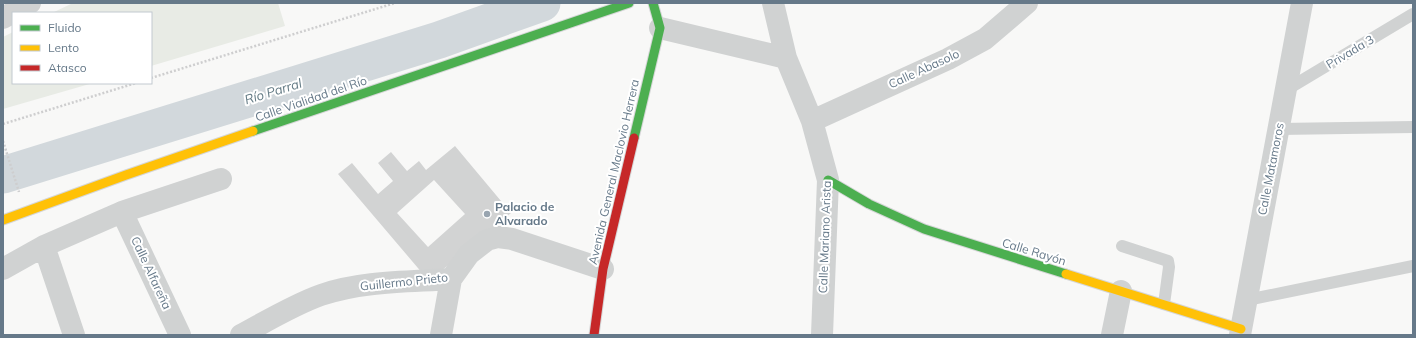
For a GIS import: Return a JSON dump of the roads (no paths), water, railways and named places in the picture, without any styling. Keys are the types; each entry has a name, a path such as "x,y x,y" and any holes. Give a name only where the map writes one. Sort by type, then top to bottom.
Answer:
{"street":[{"path":"14,12 30,3"},
{"name":"Calle Vialidad del Río","path":"3,220 126,175 629,3"},
{"path":"653,3 658,22 786,58"},
{"name":"Calle Mariano Arista","path":"773,3 786,58 812,121 828,180 822,335"},
{"name":"Calle Abasolo","path":"812,121 948,59 985,39 1027,3"},
{"name":"Calle Matamoros","path":"1240,332 1302,3"},
{"path":"3,18 12,13"},
{"name":"Avenida General Maclovio Herrera","path":"594,335 603,269 658,22"},
{"path":"3,269 44,246 122,212 221,179"},
{"name":"Calle Rayón","path":"828,180 869,204 924,229 1164,304 1240,332"},
{"name":"Calle Alfareña","path":"122,212 180,335"},
{"name":"Guillermo Prieto","path":"241,335 292,307 322,295 382,284 451,279 469,254 487,240 498,237 530,244 603,269"},
{"path":"44,246 74,335"},
{"path":"441,335 451,279"},
{"path":"1112,335 1121,291"}],"lane":[{"name":"Privada 3","path":"1286,90 1413,14"},
{"path":"1279,129 1413,127"},
{"path":"1122,246 1168,261 1169,267 1164,304"},
{"path":"1247,300 1413,266"}],"waterway":[{"name":"Río Parral","path":"3,175 439,40 542,3"}],"place":[{"name":"Palacio de Alvarado","path":"487,214"}]}
